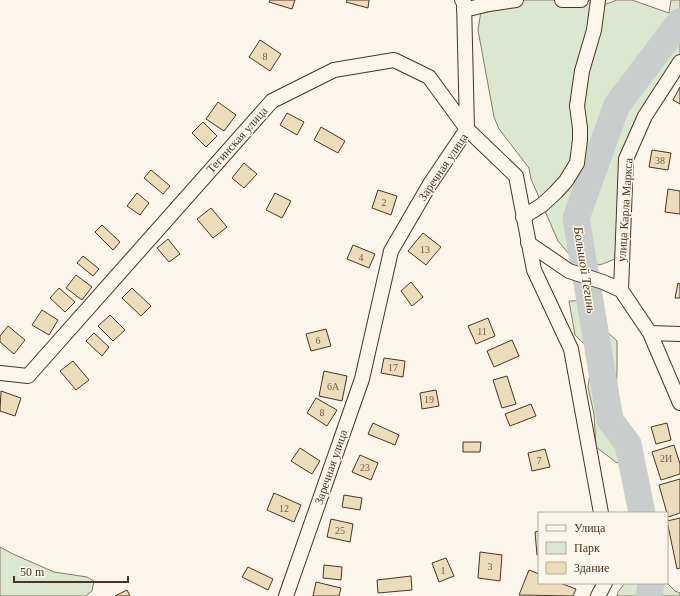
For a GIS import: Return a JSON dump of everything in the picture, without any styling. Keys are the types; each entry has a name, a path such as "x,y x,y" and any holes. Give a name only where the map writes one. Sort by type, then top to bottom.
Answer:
{"street":[{"path":"467,130 463,5 489,4 516,0"},
{"path":"562,0 581,0"},
{"path":"523,217 542,205 556,192 566,181 577,163 580,128 577,106 582,71 594,30 598,0"},
{"name":"Тегинская улица","path":"0,373 28,376 272,101 334,70 394,60 429,77 467,130"},
{"name":"улица Карла Маркса","path":"621,290 626,159 645,116 680,62"},
{"name":"Заречная улица","path":"286,596 362,379 390,251 430,184 467,130 516,176 534,270 571,349 601,512"},
{"path":"528,243 569,271 603,282 621,290 650,333 680,403"},
{"path":"650,333 680,334"},
{"path":"598,596 604,584"}],"green space":[{"path":"477,0 590,0 598,7 617,0 632,0 669,13 671,0 680,0 680,62 626,159 618,220 615,259 600,265 570,255 558,241 531,179 529,168 499,129 494,117 478,30 481,11"},
{"path":"598,300 601,326 617,341 616,406 625,431 625,458 617,463 596,447 594,414 588,387 593,353 575,335 569,301"},
{"path":"0,547 54,572 87,577 94,581 92,591 85,596 0,596"},
{"path":"624,584 668,584 675,591 680,593 680,596 617,596 618,592"}],"building":[{"path":"270,0 295,0 292,9 269,2"},
{"path":"347,0 369,0 368,8 346,2"},
{"path":"260,40 281,54 270,71 249,57"},
{"path":"680,87 680,104 673,100"},
{"path":"218,102 236,115 224,131 206,119"},
{"path":"287,113 304,122 297,135 280,125"},
{"path":"203,122 217,136 206,147 192,133"},
{"path":"321,127 345,141 338,153 314,140"},
{"path":"652,150 671,153 668,170 649,167"},
{"path":"244,163 257,174 244,188 232,178"},
{"path":"151,170 170,186 163,194 144,178"},
{"path":"668,189 680,191 680,214 665,212"},
{"path":"378,190 397,196 391,215 372,208"},
{"path":"137,193 149,203 140,215 127,206"},
{"path":"275,193 291,201 282,218 266,210"},
{"path":"211,208 227,227 213,238 197,219"},
{"path":"102,225 120,242 113,250 95,232"},
{"path":"423,233 441,247 426,265 408,251"},
{"path":"168,239 180,254 169,262 157,248"},
{"path":"353,245 375,254 369,268 347,259"},
{"path":"83,256 99,269 93,276 77,263"},
{"path":"76,275 92,287 82,300 66,288"},
{"path":"411,282 423,297 412,306 401,291"},
{"path":"678,283 680,284 680,298 675,298"},
{"path":"59,288 75,302 65,312 50,298"},
{"path":"132,288 151,306 141,316 122,298"},
{"path":"42,310 58,320 49,335 32,325"},
{"path":"110,315 125,330 113,341 98,326"},
{"path":"488,318 495,336 476,344 468,326"},
{"path":"8,326 25,340 14,354 0,342 0,336"},
{"path":"326,329 331,346 311,351 306,334"},
{"path":"94,333 109,347 102,356 86,341"},
{"path":"512,340 519,356 494,367 487,351"},
{"path":"384,358 405,361 403,377 381,373"},
{"path":"73,361 89,380 76,390 60,371"},
{"path":"324,371 347,376 342,401 319,396"},
{"path":"507,376 516,404 502,408 493,380"},
{"path":"436,390 439,406 422,409 420,393"},
{"path":"1,391 21,398 15,416 0,411"},
{"path":"316,398 337,410 327,426 307,413"},
{"path":"531,404 536,416 510,426 505,414"},
{"path":"373,423 399,435 395,445 368,434"},
{"path":"667,423 671,440 656,444 651,427"},
{"path":"463,442 481,442 480,452 463,452"},
{"path":"674,445 680,464 680,474 661,480 652,452"},
{"path":"300,448 320,461 312,474 291,461"},
{"path":"545,449 550,467 532,471 528,453"},
{"path":"360,455 378,463 371,480 352,472"},
{"path":"680,479 680,513 668,517 668,512 667,512 659,485"},
{"path":"274,493 301,505 294,522 267,510"},
{"path":"344,495 362,498 360,510 342,507"},
{"path":"680,518 680,568 677,569 668,526 668,521"},
{"path":"331,519 353,524 350,542 327,537"},
{"path":"538,531 538,555 537,555 535,532"},
{"path":"480,552 502,555 500,581 478,578"},
{"path":"446,558 454,576 439,582 432,563"},
{"path":"324,565 342,567 341,580 323,578"},
{"path":"248,567 273,579 268,590 242,577"},
{"path":"529,570 538,574 538,584 563,584 576,589 573,596 519,595"},
{"path":"411,576 412,590 378,593 377,580"},
{"path":"316,582 341,588 339,596 313,596"},
{"path":"127,590 130,596 115,596"}],"waterway":[{"name":"Большой Тегинь","path":"642,512 628,444 610,420 576,218 617,105 680,22"},
{"name":"Большой Тегинь","path":"649,596 651,584"}]}
